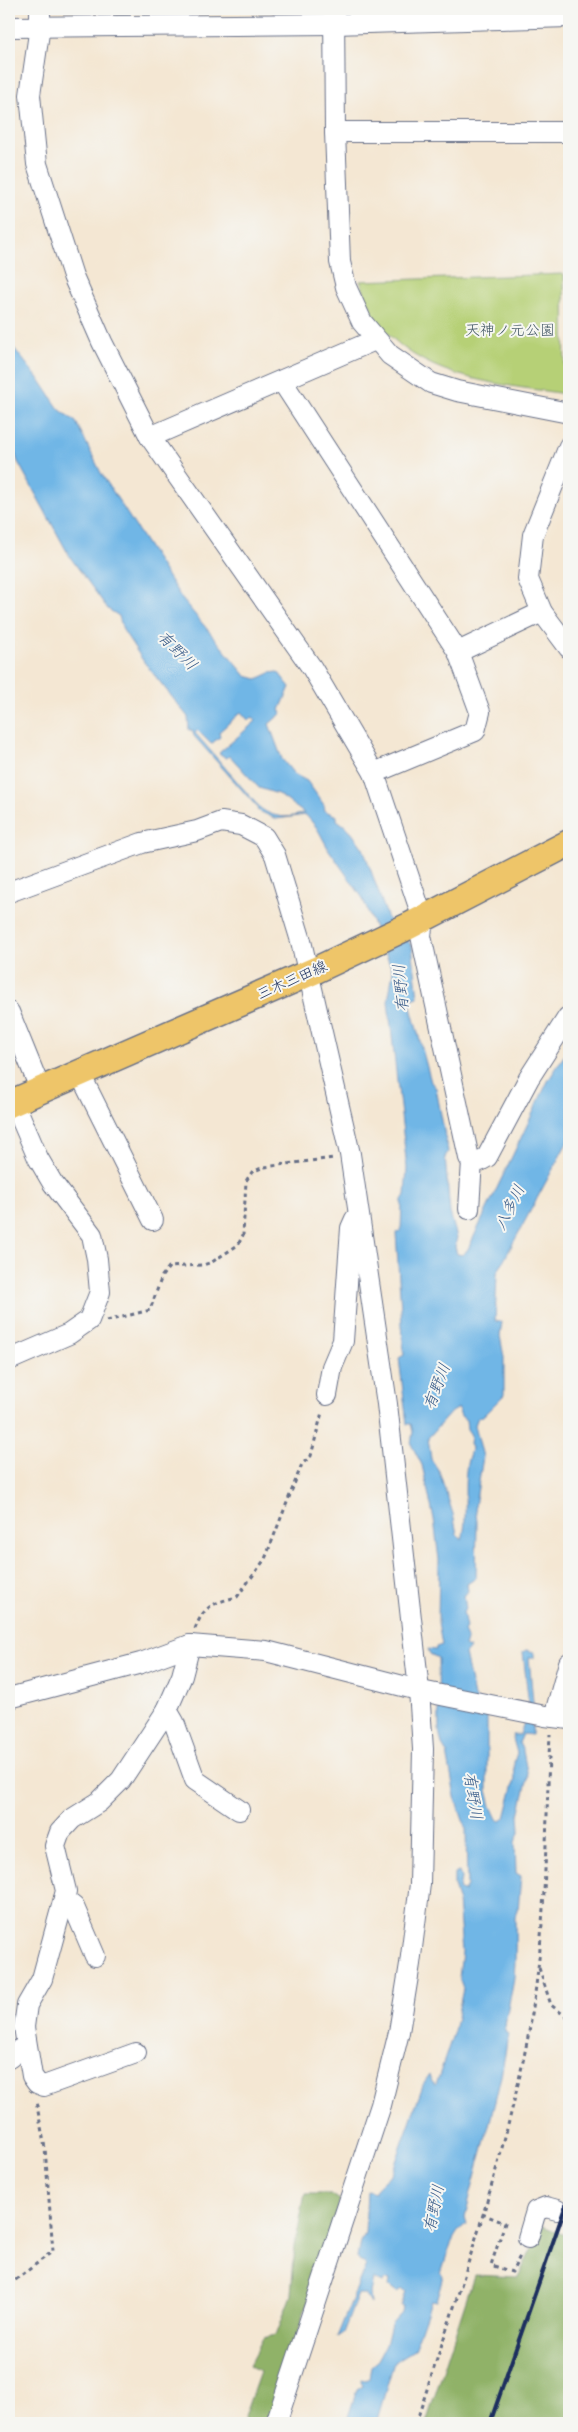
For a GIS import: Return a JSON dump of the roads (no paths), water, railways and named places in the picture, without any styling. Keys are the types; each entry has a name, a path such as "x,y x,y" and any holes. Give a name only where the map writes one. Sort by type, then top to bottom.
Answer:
{"main road":[{"name":"三木三田線","path":"11,1102 41,1092 312,972 416,923 569,844"}],"street":[{"path":"469,1209 472,1162 469,1158 421,936 374,773 312,668 150,437 102,342 73,276 37,164 30,95 27,22 334,16 567,17"},
{"path":"334,16 335,132 340,262 346,287 362,322 375,340 390,355 431,383 457,391 569,413"},
{"path":"335,132 569,132"},
{"path":"150,437 375,340"},
{"path":"282,380 458,652 480,712 474,731 374,773"},
{"path":"569,446 534,535 528,579 542,612 569,648"},
{"path":"458,652 542,612"},
{"path":"9,892 142,843 197,832 221,822 241,824 264,837 275,855 312,972 350,1154 387,1404 422,1691 423,1749 420,1884 399,2032 381,2105 276,2423"},
{"path":"9,1012 41,1092"},
{"path":"472,1162 480,1161 487,1157 529,1078 568,1017"},
{"path":"80,1074 153,1220"},
{"path":"9,1360 69,1334 89,1320 100,1292 97,1259 92,1235 52,1182 38,1158 11,1102"},
{"path":"327,1394 332,1367 343,1341 351,1228 358,1210"},
{"path":"136,2053 44,2086 37,2083 32,2076 24,2027 27,2005 42,1979 66,1891 55,1846 60,1832 72,1819 99,1802 121,1780 167,1710 182,1676 190,1645"},
{"path":"9,1698 141,1663 190,1645 266,1651 422,1691 556,1717 569,1663"},
{"path":"167,1710 174,1722 194,1780 239,1810"},
{"path":"64,1899 74,1907 95,1956"},
{"path":"9,2058 26,2045"},
{"path":"528,2238 536,2211 546,2207 557,2210"}],"water":[{"path":"9,342 41,382 59,409 76,422 101,473 182,599 246,676 257,679 270,673 278,672 290,687 280,710 282,713 269,724 282,759 294,774 307,781 324,805 325,811 337,816 337,820 348,828 363,848 388,919 412,946 418,997 409,1000 431,1082 436,1088 448,1152 445,1157 450,1213 457,1237 455,1247 457,1254 463,1255 468,1249 548,1081 569,1048 569,1139 497,1273 495,1321 502,1322 500,1336 504,1357 504,1395 483,1416 478,1417 475,1425 483,1457 475,1506 477,1522 476,1578 467,1584 468,1591 464,1596 466,1609 463,1612 466,1627 464,1631 467,1638 464,1646 470,1648 465,1654 474,1697 487,1714 487,1790 491,1806 497,1819 501,1821 505,1818 515,1779 514,1762 517,1753 512,1735 520,1735 529,1706 523,1652 526,1650 534,1652 534,1658 529,1658 533,1702 532,1735 523,1734 519,1743 523,1751 528,1777 519,1815 520,1830 515,1842 516,1873 521,1876 518,1910 515,1917 514,1977 505,2025 505,2032 508,2034 495,2103 465,2217 467,2224 457,2233 450,2246 441,2273 443,2275 436,2302 431,2301 414,2350 394,2362 376,2423 346,2423 357,2390 362,2387 361,2380 369,2379 371,2366 378,2360 386,2345 391,2324 402,2312 403,2306 401,2306 406,2291 401,2289 397,2292 389,2286 390,2280 387,2279 383,2283 373,2278 370,2293 371,2304 365,2294 358,2294 343,2333 337,2337 366,2265 357,2258 360,2242 365,2233 367,2191 375,2193 376,2188 392,2173 423,2085 430,2075 432,2082 436,2085 454,2031 463,1989 459,1978 462,1952 454,1874 459,1872 461,1878 459,1889 464,1892 467,1886 466,1827 456,1802 447,1753 442,1745 439,1730 438,1658 430,1654 428,1649 436,1650 436,1647 442,1645 438,1623 439,1560 434,1519 422,1465 411,1444 413,1432 411,1424 407,1424 399,1358 404,1355 396,1233 401,1231 402,1200 405,1195 407,1168 388,1001 393,972 362,897 329,850 317,828 306,815 276,819 257,810 258,808 194,736 192,730 189,730 188,717 144,662 123,630 119,616 108,609 70,557 18,462 9,436","holes":["241,712 248,720 253,717 256,721 219,753 226,758 230,756 259,788 278,794 304,813 292,816 276,816 260,808 195,733 197,730 211,744 220,737 219,732","458,1408 461,1416 466,1420 467,1429 471,1435 470,1444 472,1448 466,1470 465,1517 462,1540 457,1534 453,1514 439,1471 431,1459 428,1438 451,1412"]}],"railway":[{"path":"490,2423 569,2196"}],"park label":[{"name":"天神ノ元公園","path":"510,330"}],"water label":[{"name":"有野川","path":"178,650"},
{"name":"有野川","path":"400,988"},
{"name":"八多川","path":"509,1207"},
{"name":"有野川","path":"436,1386"},
{"name":"有野川","path":"474,1796"},
{"name":"有野川","path":"433,2208"}]}
